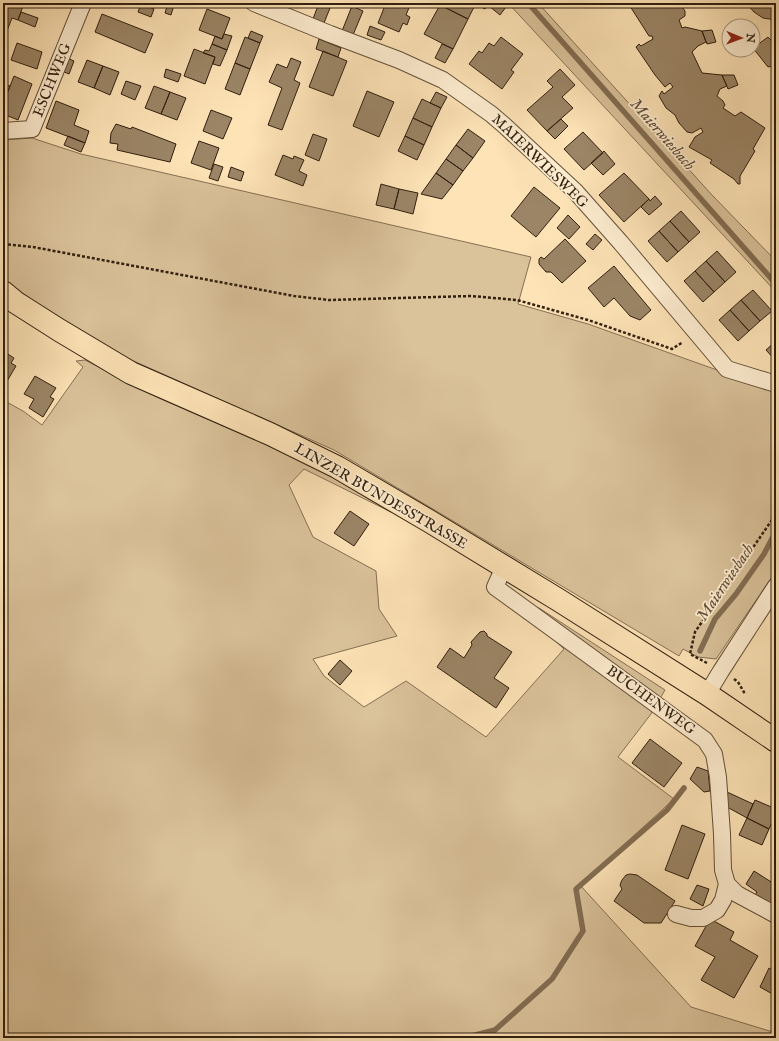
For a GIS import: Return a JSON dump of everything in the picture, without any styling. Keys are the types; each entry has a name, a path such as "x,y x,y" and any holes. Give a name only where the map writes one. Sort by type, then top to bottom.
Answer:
{"main road":[{"name":"LINZER BUNDESSTRASSE","path":"3,292 15,302 52,326 131,373 270,434 337,467 504,567 707,694 776,741"}],"street":[{"name":"ESCHWEG","path":"3,131 32,129 83,3"},
{"name":"MAIERWIESWEG","path":"254,3 398,60 443,80 491,114 575,192 621,243 727,369 776,384"},
{"name":"BUCHENWEG","path":"504,567 495,587 705,740 714,754 718,777 723,870 727,884 723,900 717,910 703,918 691,918 676,914"},
{"path":"707,694 776,586"},
{"path":"727,884 737,894 776,915"}],"path":[{"path":"3,244 33,247 294,296 329,300 470,296 517,300 588,320 672,349 696,332"},
{"path":"721,671 690,654 695,632 776,514"}],"shaded area":[{"path":"508,3 538,3 712,195 776,261 776,292"},
{"path":"32,138 81,154 531,257 518,304 588,324 776,391 776,571 716,659 698,657 683,649 679,656 334,450 129,359 39,305 3,279 3,140"},
{"path":"85,360 159,398 308,463 391,512 304,469 289,485 313,537 376,571 379,609 397,636 313,659 324,676 364,707 406,681 486,737 564,649 514,602 539,608 665,690 651,714 618,757 674,799 580,885 691,1007 776,1033 776,1038 3,1038 3,400 23,411 42,425 83,367 76,361"}],"building":[{"path":"3,3 24,3 18,20 12,18 5,36 3,35"},
{"path":"168,3 174,5 171,15 165,13"},
{"path":"300,3 311,3 309,7"},
{"path":"319,3 332,3 324,23 313,19"},
{"path":"358,3 366,3 364,8 357,5"},
{"path":"386,3 411,3 406,15 410,17 407,25 403,23 399,32 378,23"},
{"path":"440,3 476,3 468,19 440,5"},
{"path":"476,3 488,3 485,9"},
{"path":"492,3 501,3 506,7 500,15 489,6"},
{"path":"628,3 685,3 682,7 685,11 685,16 679,20 682,28 685,27 702,31 706,42 698,46 692,52 702,73 722,75 727,86 720,89 717,96 725,105 723,108 735,116 741,112 765,128 753,149 755,151 740,176 740,184 710,163 712,160 689,147 695,137 703,132 701,128 692,133 687,132 679,123 675,115 666,108 659,96 662,91 664,94 673,87 670,83 665,87 636,47 639,44 641,46 653,39 652,36 649,36"},
{"path":"710,3 710,4 699,4"},
{"path":"746,3 776,3 776,20 763,18 754,12"},
{"path":"141,4 154,9 151,17 138,12"},
{"path":"440,5 468,19 453,49 424,34"},
{"path":"352,6 363,11 353,35 342,31"},
{"path":"207,9 230,18 222,39 199,30"},
{"path":"21,12 38,18 35,27 18,20"},
{"path":"102,14 153,34 145,53 95,32"},
{"path":"370,26 385,32 381,40 367,35"},
{"path":"712,30 716,42 707,44 702,31"},
{"path":"251,31 263,36 260,43 248,38"},
{"path":"224,34 232,36 227,50 212,44 215,36 222,39"},
{"path":"776,35 776,65 768,67 761,58 761,42 768,37 772,41"},
{"path":"245,37 260,43 250,69 235,63"},
{"path":"501,37 523,54 511,70 514,72 502,89 469,64 479,51 482,53 489,43 494,46"},
{"path":"319,39 341,48 338,57 316,49"},
{"path":"17,43 42,52 37,69 11,60"},
{"path":"212,44 227,50 220,66 213,64 215,57 203,53 205,50 209,51"},
{"path":"442,44 453,49 445,63 435,58"},
{"path":"194,49 215,57 205,84 184,76"},
{"path":"323,51 347,61 333,96 309,87"},
{"path":"67,58 74,61 69,74 62,71"},
{"path":"291,58 301,62 294,80 300,83 282,130 268,125 282,88 269,82 277,64 287,68"},
{"path":"87,60 103,66 94,88 78,82"},
{"path":"235,63 250,69 240,95 225,89"},
{"path":"103,66 119,72 110,95 94,88"},
{"path":"166,69 181,74 178,82 164,77"},
{"path":"560,69 575,85 562,97 573,108 547,131 527,110 553,87 547,81"},
{"path":"722,75 734,75 738,85 728,89"},
{"path":"14,76 32,84 18,120 3,114 3,99 5,99"},
{"path":"126,81 141,86 135,100 121,94"},
{"path":"3,84 10,86 5,99 3,99"},
{"path":"154,86 170,92 161,114 145,108"},
{"path":"367,91 394,102 379,137 353,126"},
{"path":"170,92 186,98 177,120 161,114"},
{"path":"436,92 447,97 441,108 430,103"},
{"path":"422,99 441,108 432,127 413,118"},
{"path":"56,101 79,110 74,125 89,131 85,143 46,128"},
{"path":"211,110 232,118 223,139 203,131"},
{"path":"413,118 432,127 424,145 405,136"},
{"path":"561,119 568,126 555,139 547,131"},
{"path":"116,124 131,129 132,127 176,144 170,162 117,150 118,144 110,143 111,133"},
{"path":"468,129 485,141 473,158 456,145"},
{"path":"583,132 603,153 584,170 564,149"},
{"path":"313,134 327,139 319,161 305,155"},
{"path":"68,136 85,143 81,152 64,145"},
{"path":"405,136 424,145 417,160 398,151"},
{"path":"199,141 219,148 211,170 191,163"},
{"path":"456,145 473,158 463,171 446,159"},
{"path":"604,151 615,164 603,175 591,163"},
{"path":"283,155 293,159 294,156 304,160 299,171 307,175 303,186 275,175"},
{"path":"446,159 463,171 453,185 436,173"},
{"path":"214,164 223,167 218,181 209,178"},
{"path":"231,167 244,172 241,181 228,177"},
{"path":"436,173 453,185 442,199 421,194"},
{"path":"624,173 649,199 624,222 599,195"},
{"path":"381,184 399,189 394,209 376,205"},
{"path":"534,187 560,208 536,237 511,216"},
{"path":"399,189 418,193 413,214 394,209"},
{"path":"655,196 662,204 649,215 641,207 649,199 650,201"},
{"path":"681,211 700,232 689,242 670,221"},
{"path":"568,215 580,227 569,239 557,228"},
{"path":"670,221 689,242 678,252 659,231"},
{"path":"659,231 678,252 667,262 648,241"},
{"path":"595,234 602,240 593,250 586,244"},
{"path":"565,239 586,261 562,283 551,272 546,272 539,264 539,259 541,257 544,259"},
{"path":"717,251 736,272 725,282 706,261"},
{"path":"706,261 725,282 714,292 695,271"},
{"path":"614,266 651,310 640,320 630,316 614,298 604,307 588,288"},
{"path":"695,271 714,292 703,302 684,281"},
{"path":"753,290 772,311 760,321 741,300"},
{"path":"741,300 760,321 749,331 730,310"},
{"path":"730,310 749,331 738,341 719,320"},
{"path":"776,341 776,361 766,350"},
{"path":"3,351 14,358 11,363 16,366 3,388"},
{"path":"35,376 56,388 50,397 54,399 43,417 29,408 34,399 24,394"},
{"path":"350,511 369,524 354,546 334,533"},
{"path":"484,631 487,636 512,652 494,678 509,688 496,708 437,667 450,648 464,658 472,645 471,642 480,632"},
{"path":"340,660 352,671 340,685 328,674"},
{"path":"650,739 682,763 664,787 632,763"},
{"path":"697,767 708,771 710,791 704,792 690,779"},
{"path":"727,792 753,804 747,818 727,807"},
{"path":"755,800 776,809 776,813 769,829 747,818"},
{"path":"747,818 769,829 762,845 739,835"},
{"path":"682,825 705,834 688,879 665,870"},
{"path":"754,871 776,885 776,897 771,904 755,895 757,892 746,884"},
{"path":"626,875 637,875 675,901 661,923 644,923 614,901 622,889 620,885 622,880"},
{"path":"697,885 709,889 703,906 690,899"},
{"path":"710,919 734,932 730,940 758,956 734,998 701,980 715,957 695,946"},
{"path":"769,968 776,972 776,996 760,987"}],"waterway":[{"name":"Maierwiesbach","path":"528,3 776,284"},
{"name":"Maierwiesbach","path":"700,651 715,619 736,594 764,554 776,531"},
{"path":"464,1038 495,1030 552,979 583,931 576,889 667,810 684,788"}]}
